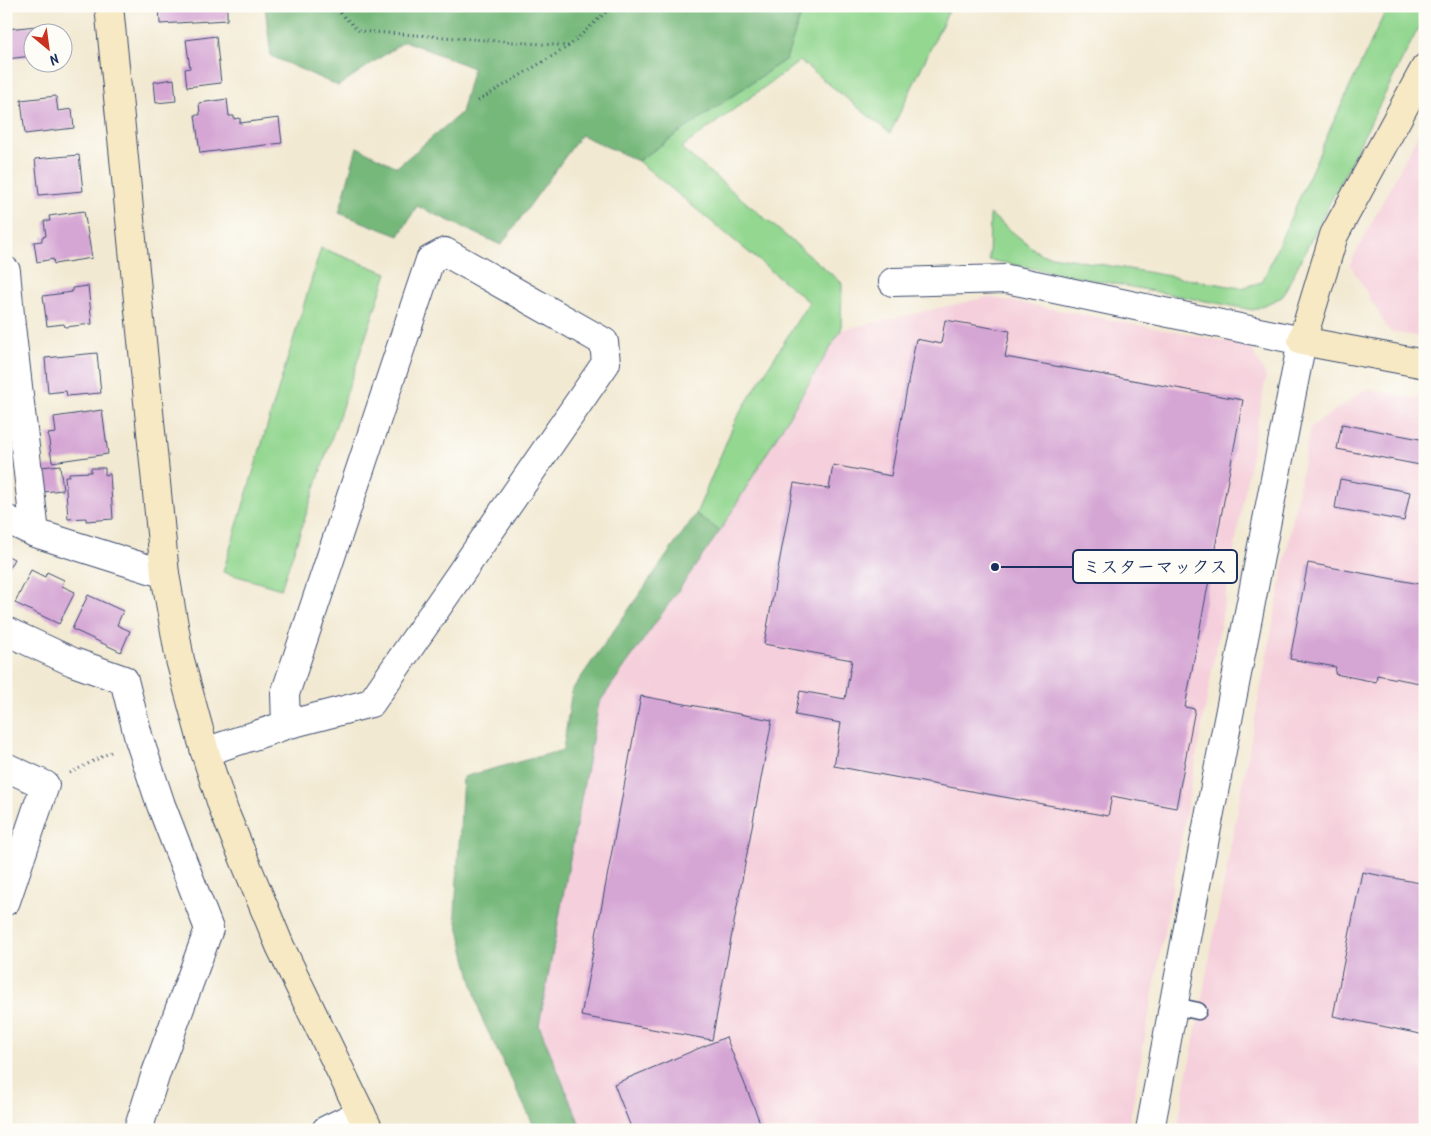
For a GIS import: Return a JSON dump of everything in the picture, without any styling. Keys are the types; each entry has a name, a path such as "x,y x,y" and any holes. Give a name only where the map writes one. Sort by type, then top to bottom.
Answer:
{"street":[{"path":"110,6 165,574 180,660 205,752 224,811 280,946 365,1121 326,1130"},
{"path":"1150,1130 1186,1008 1217,806 1302,341 1334,235 1425,68"},
{"path":"205,752 286,725 371,703 606,363 604,342 445,252 430,260 285,694 286,725"},
{"path":"6,270 8,326 35,533"},
{"path":"893,282 1007,279 1302,341 1425,364"},
{"path":"6,519 35,533 165,574"},
{"path":"6,631 73,662 124,680 139,739 161,805 208,929 156,1073 138,1130"},
{"path":"6,767 45,786 6,901"}],"path":[{"path":"333,6 359,31 569,46"},
{"path":"478,101 569,46 610,6"},
{"path":"45,786 139,739"}],"shaded area":[{"path":"1425,121 1425,338 1389,331 1350,264"},
{"path":"988,297 1250,346 1266,376 1128,1130 582,1130 539,1025 599,703 720,531 841,330"},
{"path":"1366,389 1425,400 1425,1130 1177,1130 1310,428"}],"green space":[{"path":"265,6 804,6 786,59 638,161 581,135 501,245 417,206 399,236 339,213 357,147 397,167 461,113 473,68 405,41 338,86 271,56"},
{"path":"804,6 951,6 890,133 800,61 681,148 842,283 841,330 720,531 696,514 736,419 809,302 638,161 786,59"},
{"path":"1388,6 1425,6 1425,15 1282,297 1253,310 989,260 990,214 1040,254 1241,288 1262,282 1331,127"},
{"path":"321,248 387,273 281,589 223,572"},
{"path":"696,514 720,531 599,703 539,1025 582,1130 536,1130 481,1017 455,914 463,777 563,750 572,690"}],"building":[{"path":"159,6 227,6 227,20 160,24"},
{"path":"22,27 22,57 7,59 6,29"},
{"path":"216,36 221,83 187,87 185,69 190,68 186,40"},
{"path":"174,79 176,101 156,103 154,82"},
{"path":"56,96 58,111 72,109 74,128 25,134 21,100"},
{"path":"227,99 229,116 234,116 234,119 240,118 240,123 279,118 282,143 200,153 195,115 200,115 199,103"},
{"path":"79,155 83,191 39,195 35,159"},
{"path":"84,211 92,258 54,264 53,259 37,262 34,242 42,241 42,237 46,236 44,221 50,221 49,216"},
{"path":"88,286 92,324 65,327 64,324 47,326 43,296 72,292 72,288"},
{"path":"945,320 1010,331 1005,357 1243,400 1185,707 1195,709 1176,808 1112,796 1108,816 834,766 841,723 795,715 800,691 845,699 852,660 764,644 794,483 829,489 833,465 891,476 916,339 941,344"},
{"path":"97,353 101,393 67,396 66,391 48,393 45,358"},
{"path":"102,410 108,454 52,462 48,434 56,433 54,417"},
{"path":"1342,424 1425,440 1425,466 1337,449"},
{"path":"60,465 63,490 43,492 41,467"},
{"path":"91,468 105,468 105,475 110,474 113,519 86,521 86,518 68,519 65,476 69,476 69,473 91,472"},
{"path":"1340,479 1410,492 1404,521 1335,508"},
{"path":"6,555 14,559 6,574"},
{"path":"1308,563 1425,585 1425,684 1377,675 1376,682 1335,674 1336,667 1290,659"},
{"path":"31,570 45,577 47,572 64,580 62,586 75,592 59,624 15,603"},
{"path":"88,595 123,611 117,625 130,631 121,652 72,629"},
{"path":"641,696 772,720 712,1040 581,1016"},
{"path":"1362,872 1425,884 1425,1035 1333,1016"},
{"path":"726,1037 763,1130 632,1130 614,1084"}],"place":[{"name":"ミスターマックス","path":"995,567"}]}
